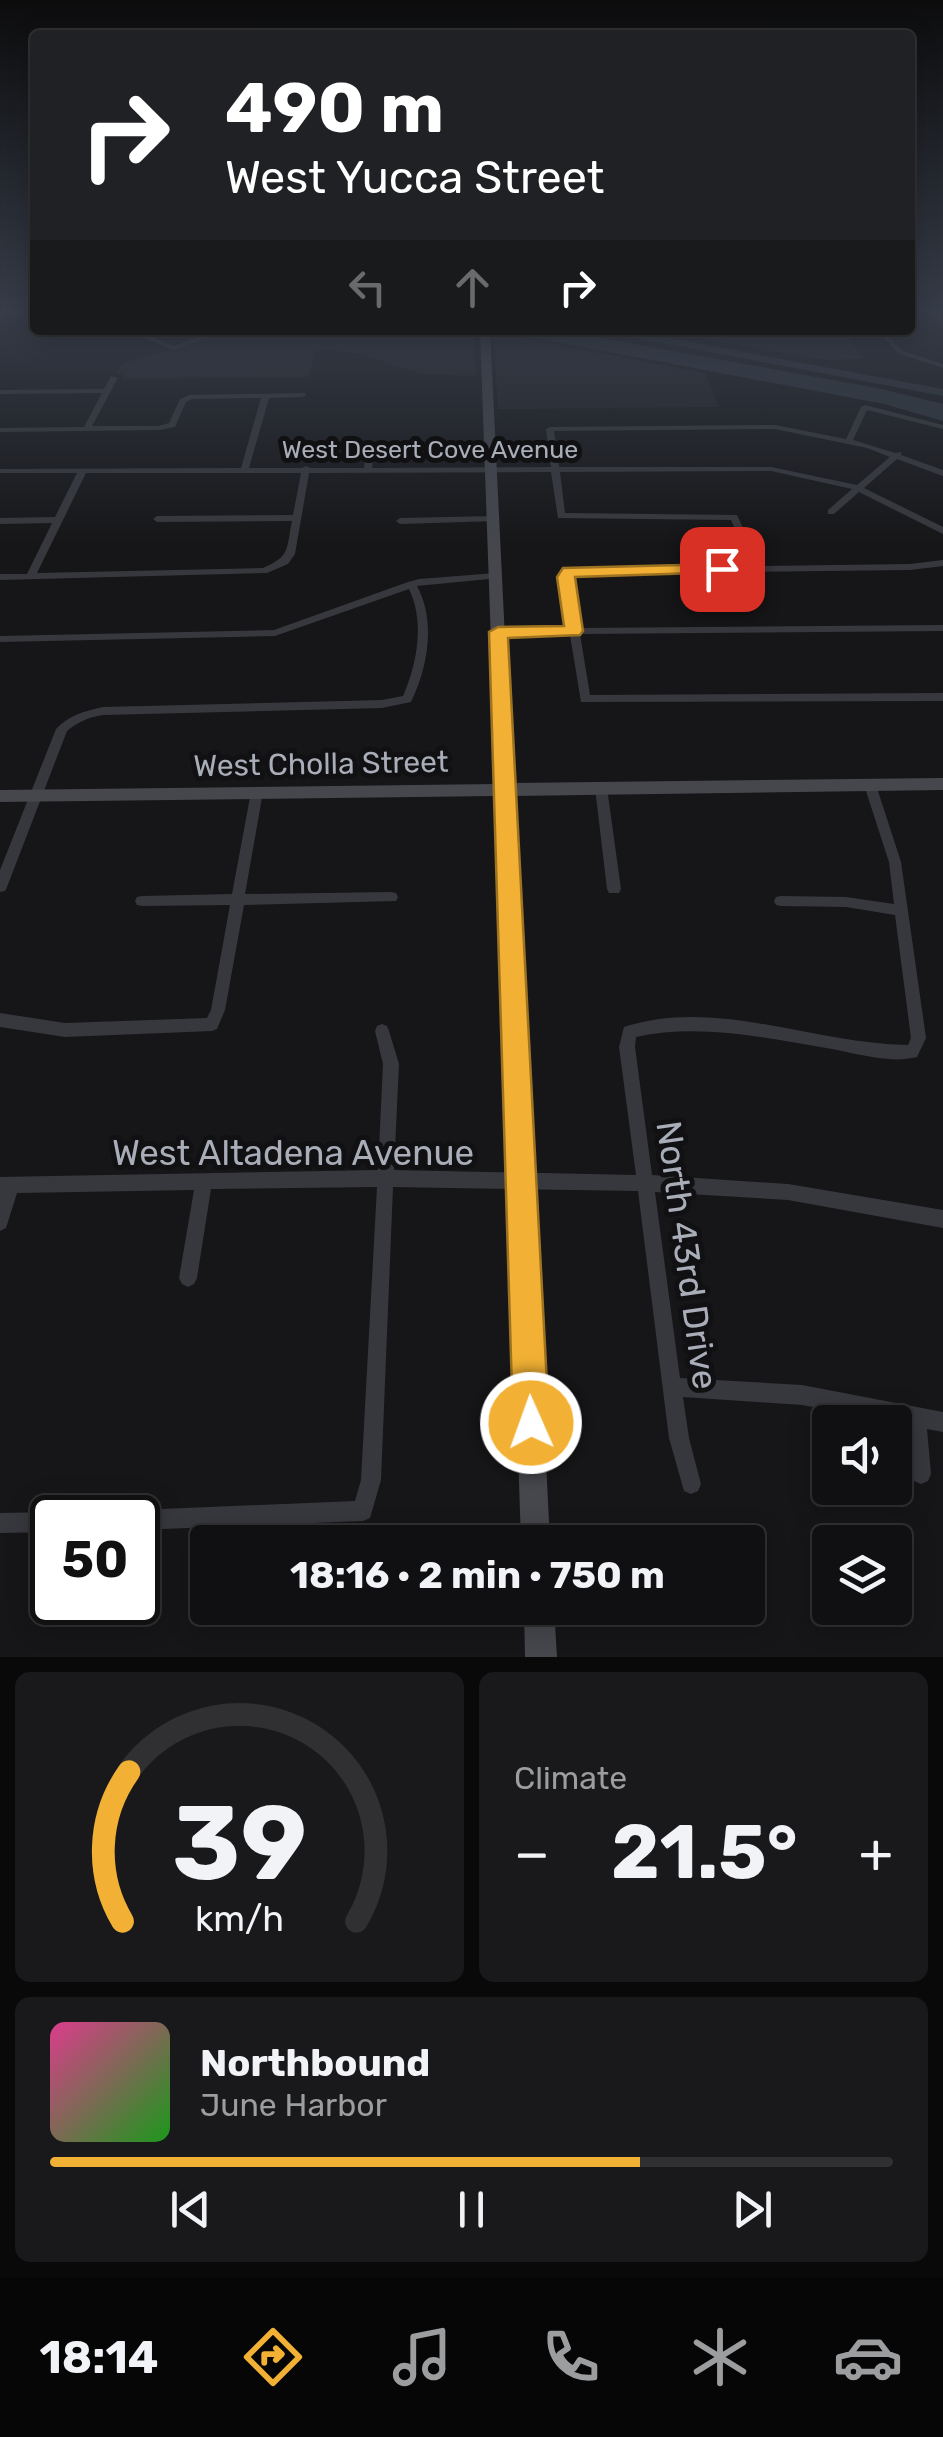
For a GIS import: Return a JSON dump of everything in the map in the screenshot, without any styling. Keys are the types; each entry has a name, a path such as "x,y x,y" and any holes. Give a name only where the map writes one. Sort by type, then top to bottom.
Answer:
{"main road":[{"path":"488,390 535,1525"},
{"name":"West Cholla Street","path":"0,796 943,784"},
{"path":"539,1625 541,1657"}],"street":[{"path":"2,392 108,391"},
{"path":"87,428 108,391"},
{"path":"0,440 3,430 168,426 186,398 302,394"},
{"path":"246,468 266,395"},
{"path":"850,441 866,407 943,427"},
{"path":"757,568 734,517 561,516 550,429 763,426 850,441 898,454 943,473"},
{"path":"368,467 370,448"},
{"path":"831,512 898,454"},
{"name":"West Desert Cove Avenue","path":"0,471 368,467 772,469 858,488 943,531"},
{"path":"0,578 235,575 276,567 290,554 306,468"},
{"path":"30,577 83,470"},
{"path":"157,518 297,518"},
{"path":"400,522 494,519"},
{"path":"0,521 58,520"},
{"path":"943,563 569,572 566,577 585,699 943,696"},
{"path":"0,639 236,636 305,630 412,584 456,576 496,576"},
{"path":"0,888 62,729 80,715 103,711 382,704 407,699 417,679 422,604 412,584"},
{"path":"498,632 943,628"},
{"path":"782,901 846,902 899,910 896,862 870,785"},
{"path":"602,788 614,888"},
{"path":"0,1020 65,1030 212,1024 218,1010 257,792"},
{"path":"142,901 390,896"},
{"name":"North 43rd Drive","path":"691,1484 672,1387 627,1048 629,1032 650,1026 709,1028 912,1052 919,1038 899,910"},
{"path":"160,1519 363,1511 370,1480 392,1064 382,1031"},
{"name":"West Altadena Avenue","path":"6,1185 386,1178 646,1184 788,1192 943,1219"},
{"path":"188,1278 204,1181"},
{"path":"0,1222 6,1185"},
{"path":"672,1387 802,1395 943,1422"},
{"path":"916,1417 921,1474"},
{"path":"0,1523 30,1522"}],"shaded area":[{"path":"497,390 712,390 719,407 498,409"},
{"path":"812,390 887,390 943,404 943,421 884,404"},
{"path":"913,390 943,390 943,396"}],"route":[{"path":"531,1423 498,632 574,631 566,577 569,572 722,569"}]}
